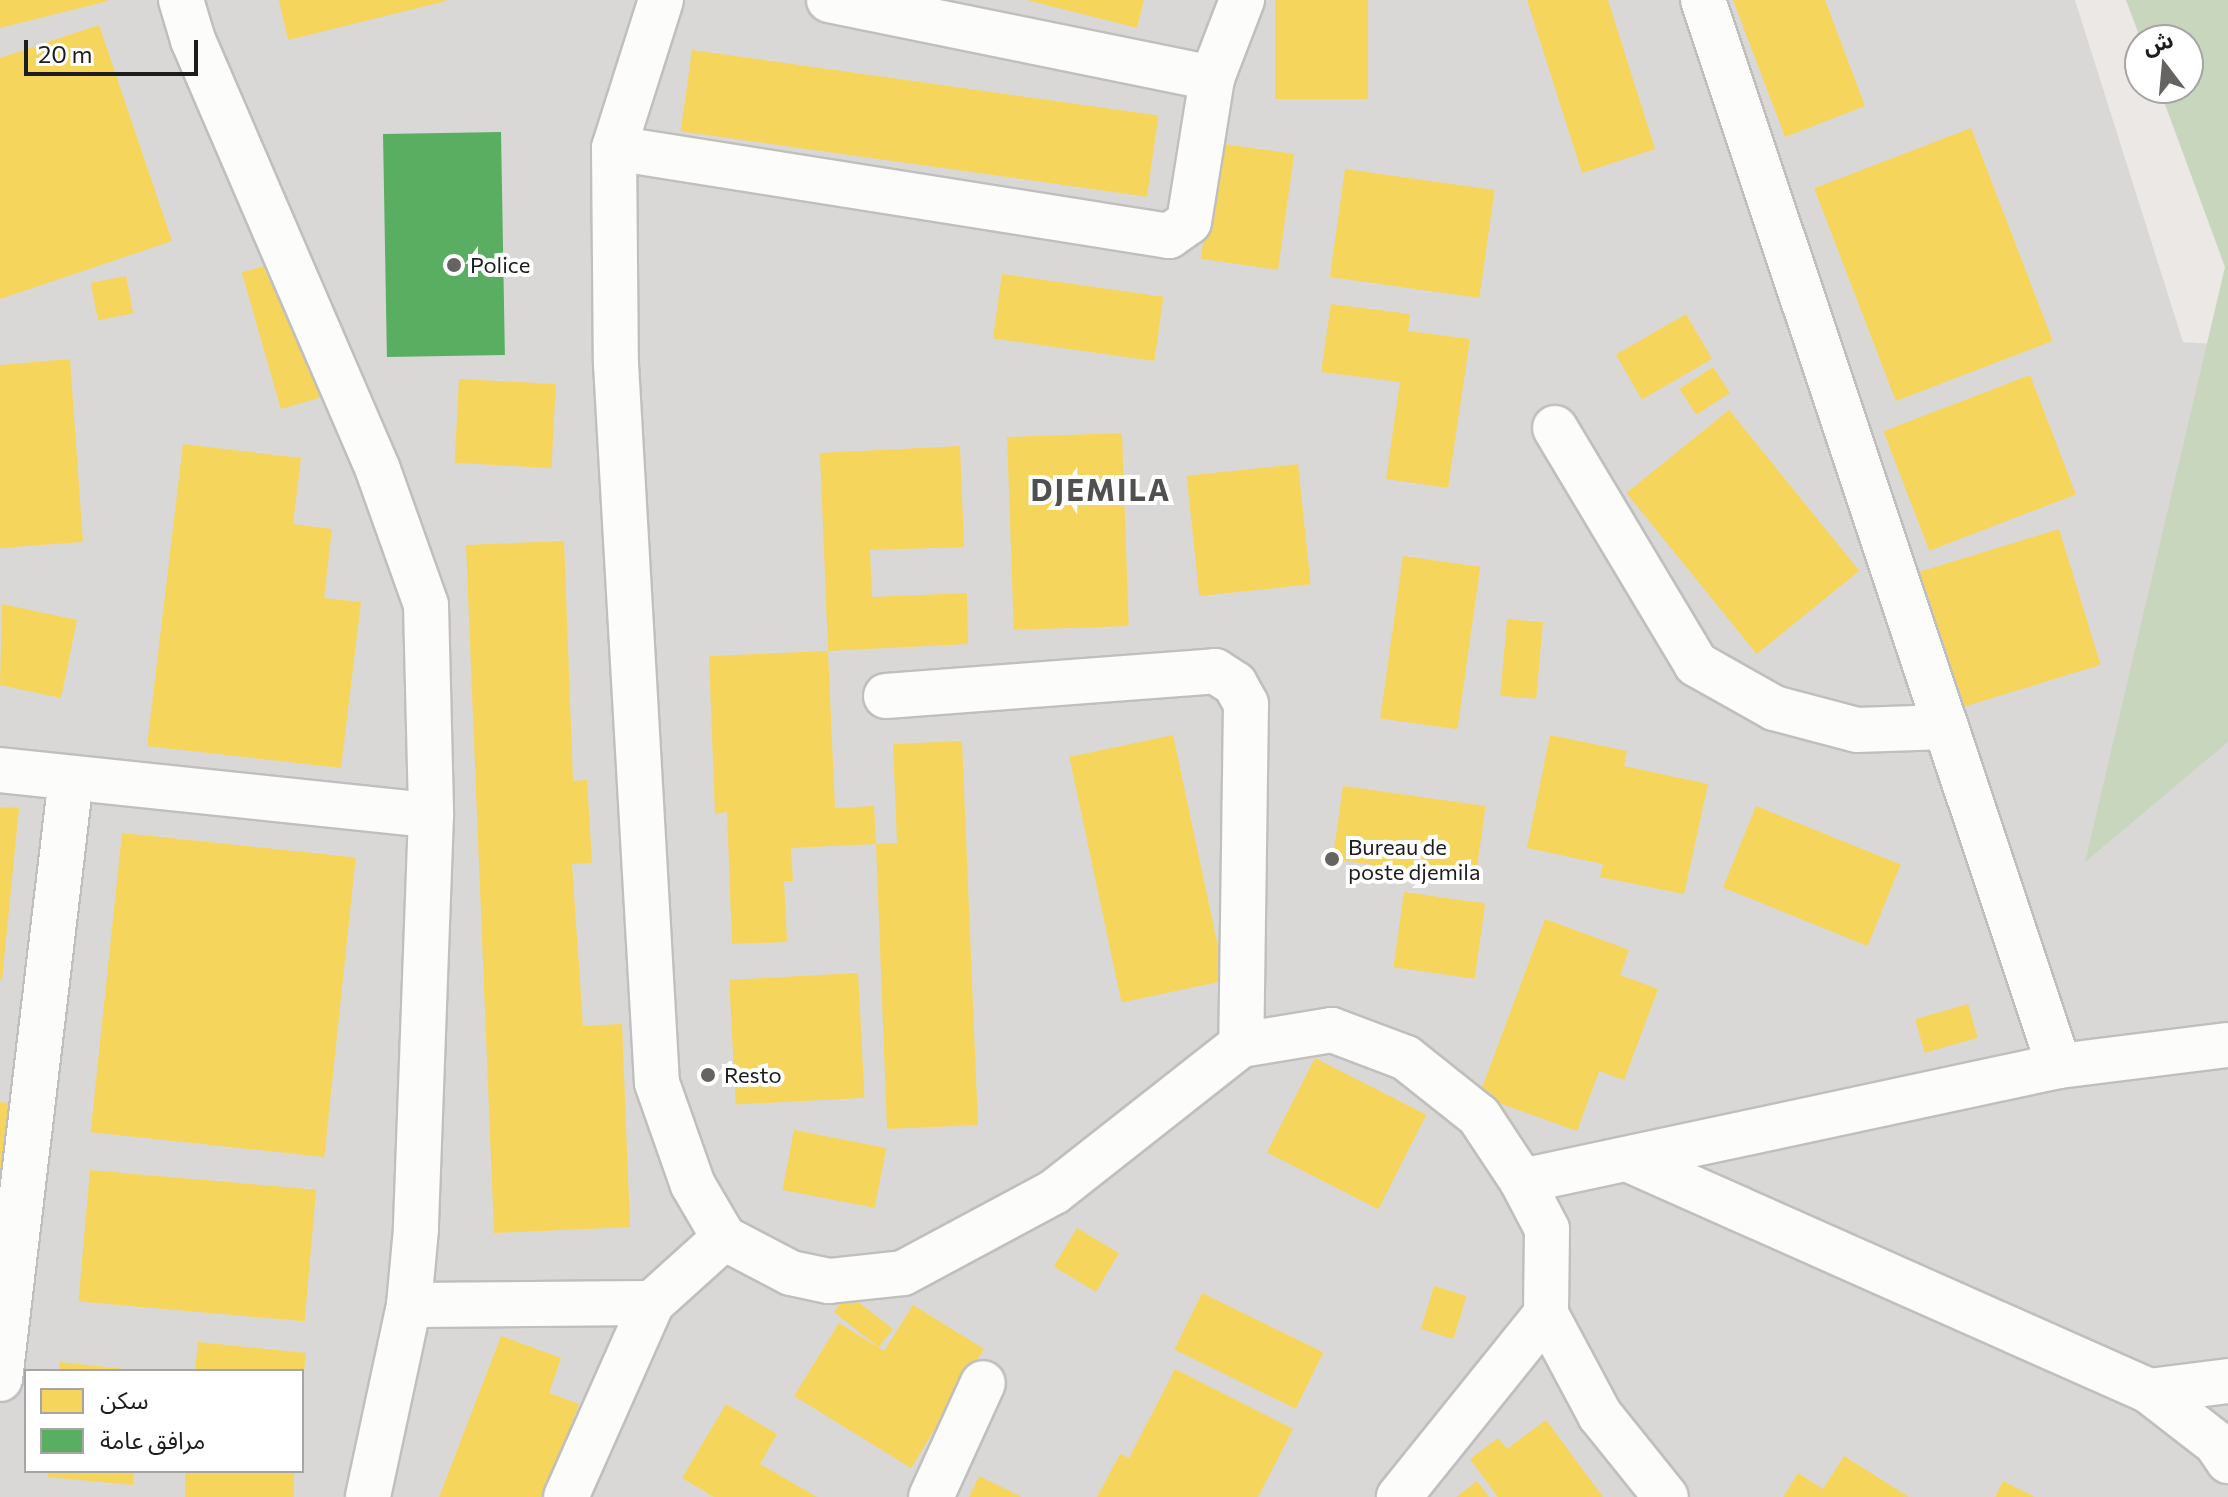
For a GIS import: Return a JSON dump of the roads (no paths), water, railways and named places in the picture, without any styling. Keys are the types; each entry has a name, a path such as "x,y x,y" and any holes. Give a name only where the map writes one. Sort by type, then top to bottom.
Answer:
{"street":[{"path":"181,0 193,40 378,470 426,605 431,815 409,1305 368,1497"},
{"path":"661,0 614,148 616,364 657,1083 693,1185 724,1238 791,1273 829,1281 903,1273 1054,1192 1241,1045 1332,1030 1406,1058 1479,1116 1522,1181 1547,1229 1546,1314 1600,1415 1666,1497"},
{"path":"829,0 1212,78"},
{"path":"614,148 1169,236 1189,222 1212,78 1242,0"},
{"path":"1703,0 2059,1066"},
{"path":"1555,428 1696,664 1774,708 1857,730 1946,727"},
{"path":"886,696 1215,671 1235,684 1246,704 1241,1045"},
{"path":"0,770 431,815"},
{"path":"1,1363 18,1077 71,778"},
{"path":"1522,1181 2059,1066 2228,1045"},
{"path":"1629,1160 2149,1391 2216,1443 2228,1461"},
{"path":"566,1497 652,1303 724,1238"},
{"path":"409,1305 652,1303"},
{"path":"1399,1497 1546,1314"},
{"path":"2149,1391 2228,1381"},
{"path":"931,1497 983,1383"}],"place":[{"name":"Police","path":"454,265"},
{"name":"Bureau de poste djemila","path":"1332,859"},
{"name":"Resto","path":"708,1075"}],"district":[{"name":"DJEMILA","path":"1101,489"}]}
